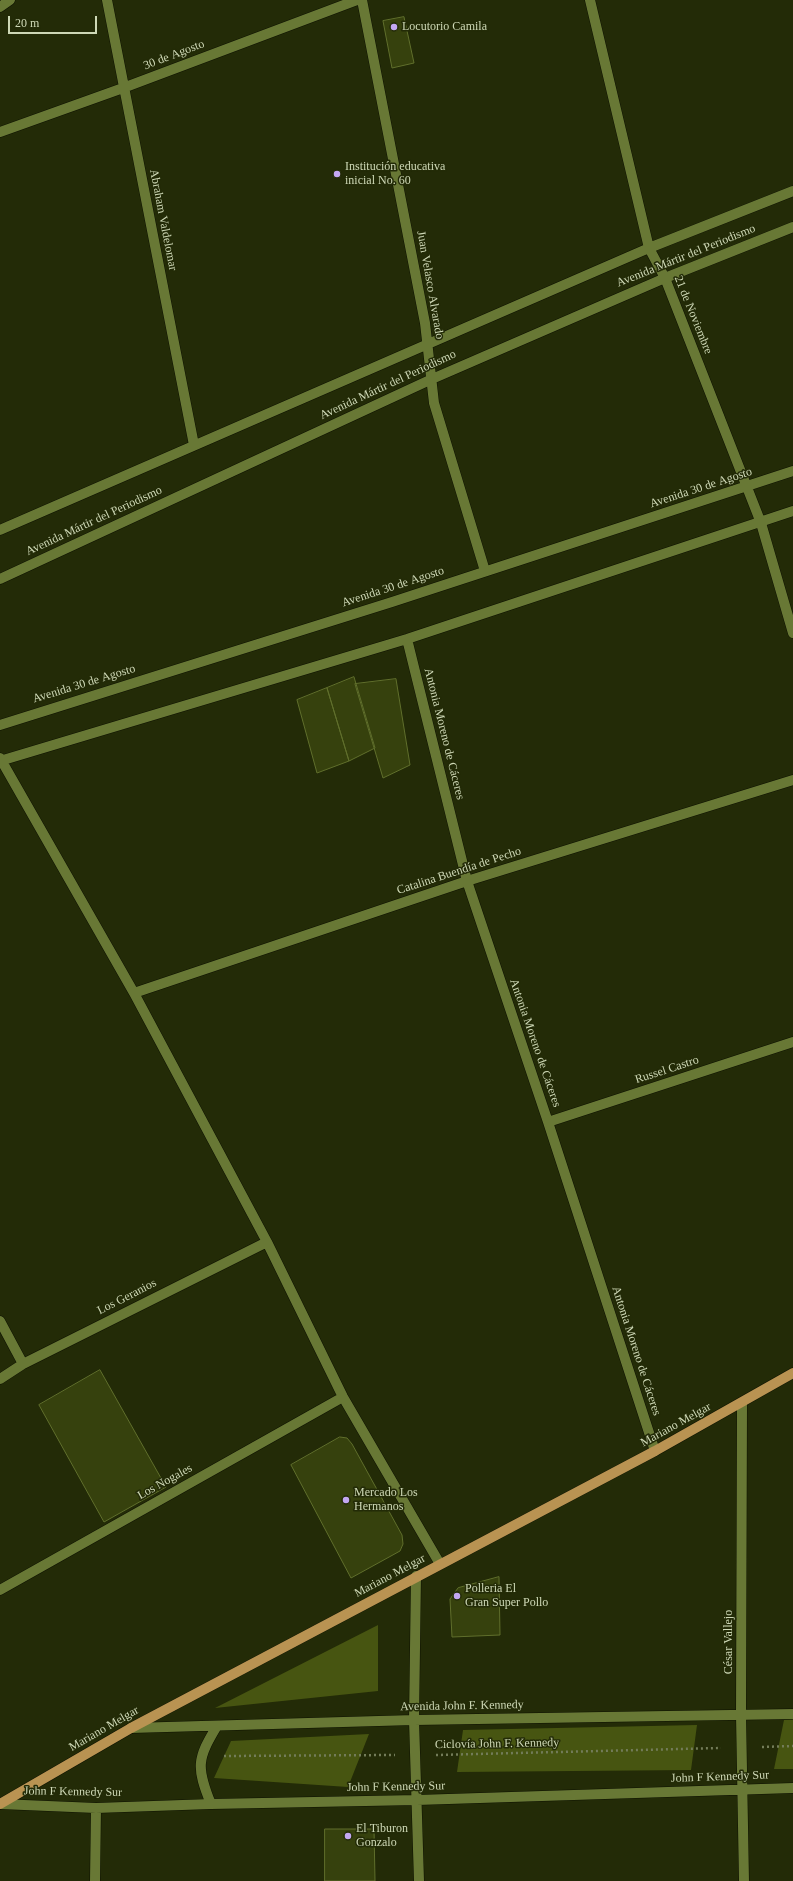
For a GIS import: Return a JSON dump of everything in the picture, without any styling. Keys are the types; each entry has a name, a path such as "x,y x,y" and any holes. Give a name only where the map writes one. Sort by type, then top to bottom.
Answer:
{"main road":[{"name":"Mariano Melgar","path":"0,1804 131,1728 655,1451 793,1373"}],"street":[{"path":"0,7 10,0"},
{"name":"Abraham Valdelomar","path":"107,0 194,445"},
{"name":"30 de Agosto","path":"0,132 123,88 357,0"},
{"name":"Juan Velasco Alvarado","path":"362,0 425,323 434,403 485,571"},
{"name":"21 de Noviembre","path":"590,0 649,248 665,278 748,487 761,523 793,634"},
{"name":"Avenida Mártir del Periodismo","path":"0,528 649,248 793,192"},
{"name":"Avenida Mártir del Periodismo","path":"0,579 432,379 665,278 793,227"},
{"name":"Avenida 30 de Agosto","path":"0,725 392,602 748,487 793,471"},
{"path":"440,1564 343,1397 267,1242 134,993 1,760 407,639 761,523 793,511"},
{"name":"Antonia Moreno de Cáceres","path":"407,639 467,881 548,1122 655,1451"},
{"name":"Catalina Buendía de Pecho","path":"134,993 467,881 793,780"},
{"name":"Russel Castro","path":"548,1122 793,1042"},
{"name":"Los Geranios","path":"0,1379 23,1364 267,1242"},
{"path":"0,1321 23,1364"},
{"name":"Los Nogales","path":"0,1590 343,1397"},
{"name":"César Vallejo","path":"742,1403 741,1715 744,1881"},
{"path":"416,1576 414,1720 419,1881"},
{"name":"Avenida John F. Kennedy","path":"131,1728 414,1720 793,1714"},
{"path":"211,1804 202,1776 201,1756 204,1747 217,1726"},
{"name":"John F Kennedy Sur","path":"0,1804 96,1808 417,1800 793,1788"},
{"path":"95,1881 96,1808"}],"path":[{"name":"Ciclovía John F. Kennedy","path":"201,1756 415,1755 793,1746"}],"green space":[{"path":"378,1625 378,1691 215,1708"},
{"path":"793,1719 793,1769 774,1769 784,1720"},
{"path":"697,1725 691,1770 457,1772 463,1730"},
{"path":"369,1734 348,1787 214,1778 231,1741"}],"building":[{"path":"404,17 414,63 392,68 383,21"},
{"path":"354,677 375,748 349,761 327,688"},
{"path":"396,679 410,765 383,778 355,684"},
{"path":"327,688 349,761 317,773 297,700"},
{"path":"100,1370 166,1487 104,1522 39,1405"},
{"name":"Mercado Los Hermanos","path":"340,1437 347,1438 352,1444 402,1535 403,1544 400,1551 351,1578 291,1465"},
{"path":"499,1577 500,1635 452,1637 450,1599 458,1588"},
{"path":"325,1829 374,1829 375,1881 325,1881"}],"place":[{"name":"Locutorio Camila","path":"394,27"},
{"name":"Institución educativa inicial No. 60","path":"337,174"},
{"name":"Mercado Los Hermanos","path":"346,1500"},
{"name":"Polleria El Gran Super Pollo","path":"457,1596"},
{"name":"El Tiburon Gonzalo","path":"348,1836"}]}
